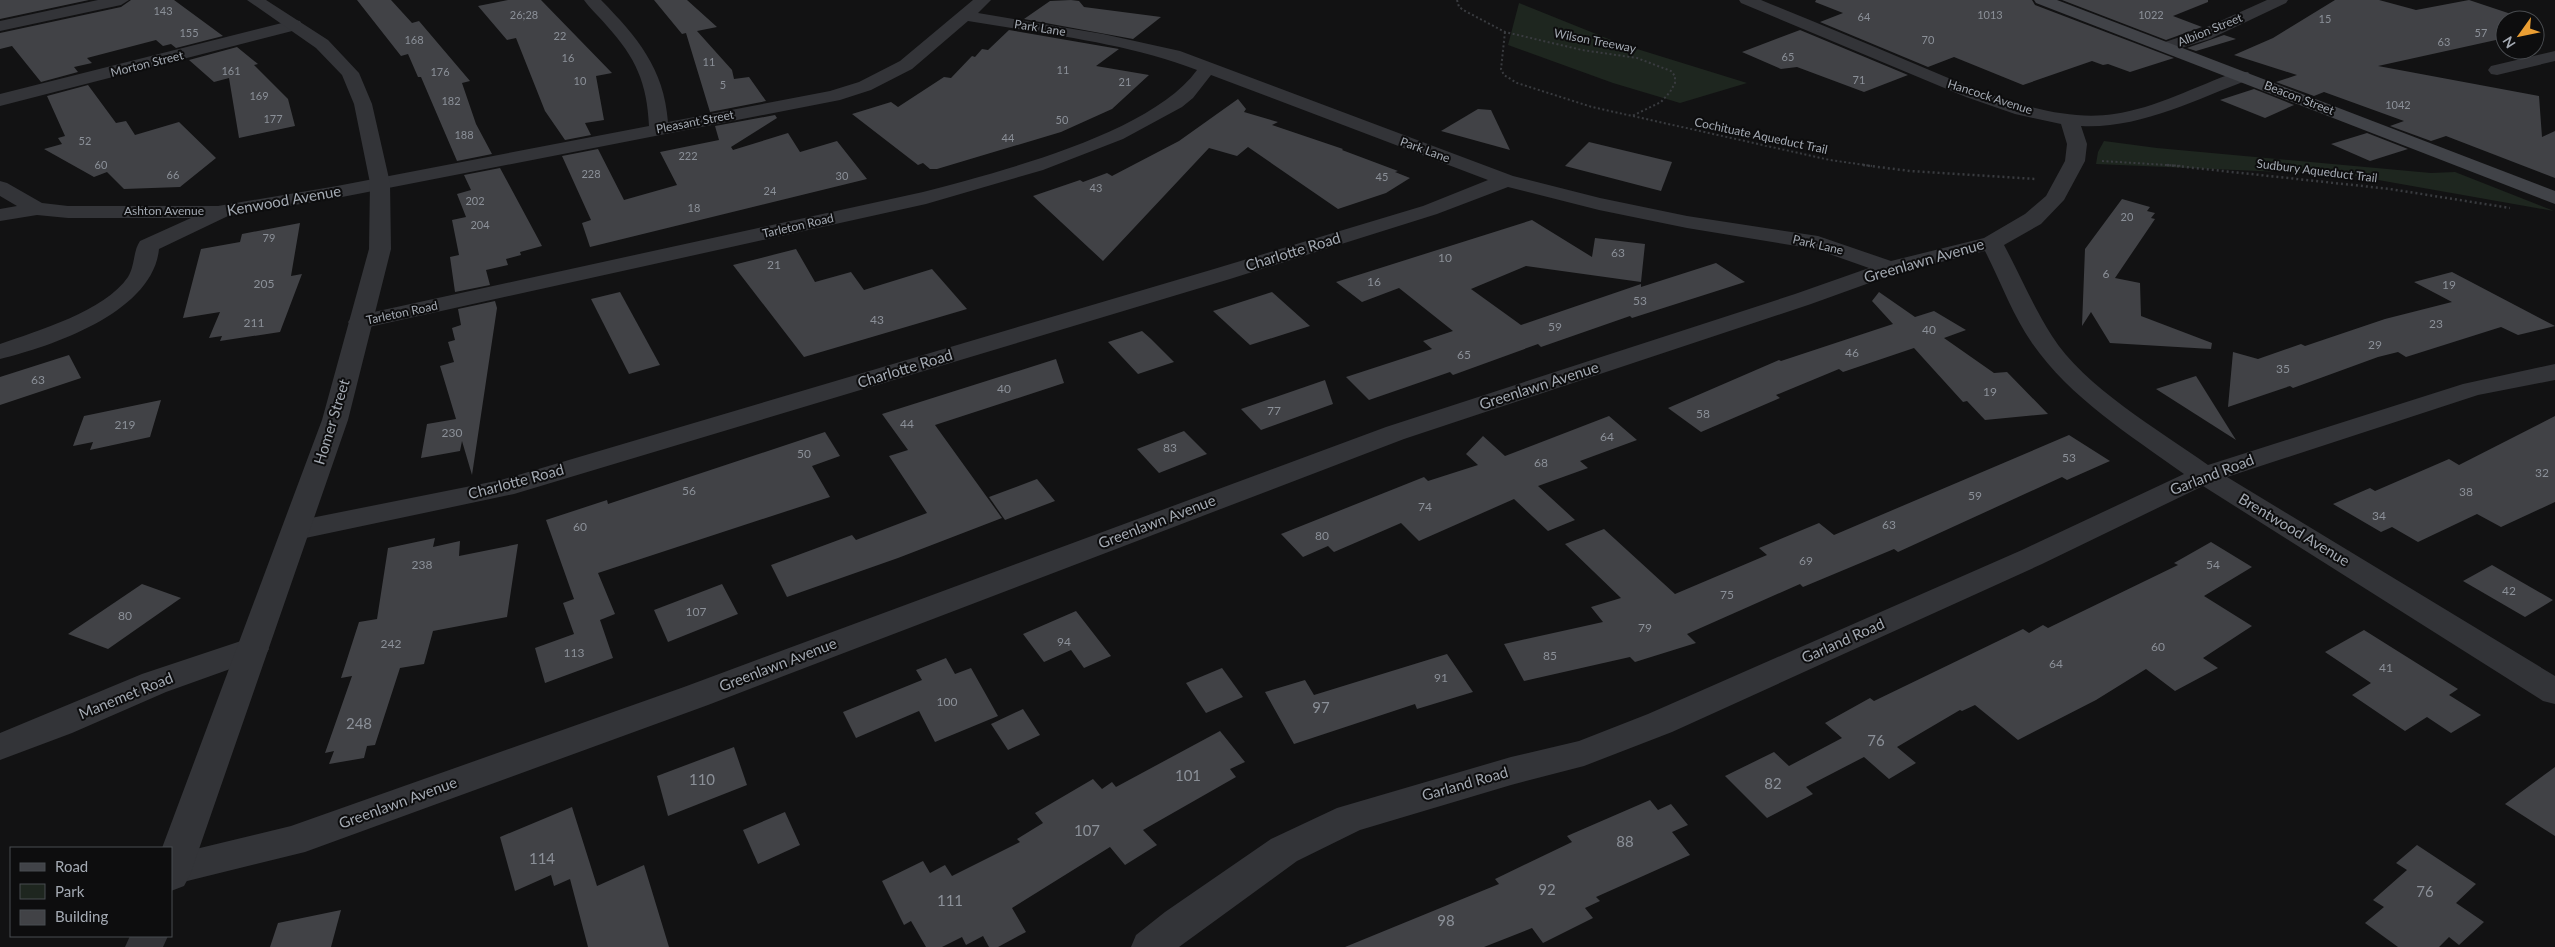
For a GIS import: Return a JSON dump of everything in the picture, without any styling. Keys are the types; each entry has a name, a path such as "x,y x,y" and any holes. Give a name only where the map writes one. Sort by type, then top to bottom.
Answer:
{"main road":[{"name":"Beacon Street","path":"2042,0 2555,198"}],"street":[{"path":"0,26 121,0"},
{"name":"Homer Street","path":"172,873 334,420 380,248 380,183 363,104 350,73 322,44 294,24 254,0"},
{"path":"592,0 633,44 646,68 656,95 659,130"},
{"name":"Hancock Avenue","path":"1747,0 1974,93 2036,113 2098,121 2120,118 2242,76"},
{"name":"Albion Street","path":"2168,48 2204,35 2280,0"},
{"name":"Pleasant Street","path":"380,183 833,96 865,86 906,65 973,5"},
{"name":"Park Lane","path":"973,5 1139,46 1208,67 1506,180 1600,204 1687,222 1818,243 1857,254 1889,268"},
{"name":"Morton Street","path":"0,100 220,46 294,24"},
{"path":"2497,70 2555,56"},
{"name":"Tarleton Road","path":"360,322 916,200 1004,177 1077,152 1166,109 1192,89 1208,67"},
{"path":"2069,118 2077,144 2071,171"},
{"name":"Greenlawn Avenue","path":"172,873 292,841 696,696 1396,433 1804,299 1889,268 1992,242 2033,219 2054,200 2071,171"},
{"name":"Charlotte Road","path":"296,530 504,488 1222,274 1430,210 1475,194 1506,180"},
{"name":"Kenwood Avenue","path":"148,246 222,211 380,183"},
{"name":"Ashton Avenue","path":"0,187 37,209 106,212 222,211"},
{"path":"0,215 37,209"},
{"name":"Ashton Avenue","path":"106,212 148,246"},
{"name":"Brentwood Avenue","path":"1992,242 2042,340 2070,373 2110,408 2204,475 2555,692"},
{"path":"0,352 78,322 113,303 136,282 148,256 148,246"},
{"name":"Garland Road","path":"1150,947 1179,924 1284,850 1350,818 1511,771 1584,753 1660,723 2023,561 2204,475 2472,389 2555,372"},
{"name":"Manemet Road","path":"0,746 60,724 154,682 253,649"}],"path":[{"name":"Wilson Treeway","path":"1457,0 1459,7 1505,32 1582,50 1637,58 1671,71 1675,76 1675,82 1670,92 1661,102 1631,116"},
{"name":"Cochituate Aqueduct Trail","path":"1505,32 1501,69 1504,75 1517,83 1541,92 1631,116 1830,160 1910,171 2071,171"},
{"name":"Sudbury Aqueduct Trail","path":"2071,171 2142,162 2233,170 2425,193 2518,210"}],"green space":[{"path":"1519,3 1621,44 1747,83 1680,103 1613,83 1508,45"},
{"path":"2104,141 2157,148 2431,173 2455,172 2554,211 2350,175 2096,164 2098,152"}],"building":[{"path":"0,0 89,0 0,19"},
{"path":"131,0 174,0 223,36 176,48 171,44 163,46 156,40 87,58 92,63 74,67 78,72 41,82 12,46 0,49 0,33 121,7"},
{"path":"357,0 391,0 412,23 419,21 470,81 462,83 476,124 492,154 457,161 421,77 418,77 408,54 401,56"},
{"path":"508,0 541,0 612,73 596,76 604,120 585,123 591,135 565,140 545,111 516,38 507,40 478,6"},
{"path":"654,0 687,0 717,27 697,31 732,70 734,79 749,77 766,101 710,112 686,33 682,34"},
{"path":"1816,0 2032,0 2035,5 2174,58 2130,72 2108,64 2103,65 2092,61 2023,85 1954,57 1928,67 1820,22 1843,13 1815,2"},
{"path":"2062,0 2208,0 2208,2 2173,16 2202,27 2166,40"},
{"path":"2335,0 2379,0 2416,10 2469,0 2499,10 2495,10 2495,40 2378,66 2539,96 2542,137 2555,131 2555,178 2446,136 2431,141 2390,126 2404,121 2324,92 2314,96 2276,82 2297,75 2234,55 2273,38"},
{"path":"1050,1 1079,1 1084,7 1161,17 1133,39 1024,19"},
{"path":"1009,30 1119,49 1096,66 1149,75 1112,109 1061,132 937,169 930,169 923,163 918,165 852,114 891,102 898,107 944,77 951,78 972,56 975,57 982,49 988,50"},
{"path":"1800,30 1908,75 1864,92 1797,67 1781,69 1742,52"},
{"path":"2224,35 2236,39 2196,51 2187,48"},
{"path":"237,47 258,64 254,65 288,99 295,126 239,138 229,78 214,82 189,60"},
{"path":"88,85 116,123 126,121 135,135 179,122 216,158 180,187 124,189 107,172 94,177 44,149 62,144 58,138 65,136 47,96"},
{"path":"2254,89 2294,105 2265,118 2220,100"},
{"path":"1238,99 1246,109 1244,112 1278,122 1272,125 1343,149 1398,171 1395,172 1410,178 1386,193 1338,209 1248,147 1237,156 1209,148 1103,261 1033,196 1107,173 1112,176 1179,141"},
{"path":"1478,109 1491,110 1510,150 1441,131"},
{"path":"775,115 777,118 731,147 733,150 788,133 800,152 837,141 867,179 590,247 582,223 591,220 562,156 598,149 624,200 677,185 660,152 719,140 715,126"},
{"path":"2367,133 2408,149 2370,161 2331,144"},
{"path":"1589,142 1672,162 1661,191 1565,166"},
{"path":"500,168 542,246 520,252 521,255 506,259 508,265 486,270 490,285 455,292 450,257 459,255 452,220 466,217 457,194 471,190 464,175"},
{"path":"2122,199 2150,207 2147,211 2155,213 2151,218 2155,219 2115,278 2140,283 2141,316 2212,343 2211,349 2110,343 2091,312 2082,326 2085,249"},
{"path":"1532,220 1592,257 1595,238 1645,244 1641,282 1526,266 1471,289 1521,325 1641,284 1641,287 1716,263 1745,282 1632,318 1630,316 1541,347 1538,344 1453,375 1450,372 1369,400 1346,377 1432,349 1423,341 1453,331 1399,288 1362,302 1336,282"},
{"path":"300,223 291,276 302,274 280,332 220,341 222,336 209,338 220,312 183,318 201,249 240,242 242,234"},
{"path":"796,249 815,282 851,272 864,290 932,269 967,309 804,357 733,265"},
{"path":"2452,272 2555,326 2518,335 2501,327 2406,357 2398,352 2378,357 2293,388 2290,386 2228,407 2233,352 2258,359 2301,344 2305,346 2385,319 2452,302 2414,282"},
{"path":"620,292 660,365 629,374 591,299"},
{"path":"1272,292 1310,326 1250,345 1213,311"},
{"path":"1879,292 1915,317 1934,311 1966,330 1944,338 1994,373 2007,372 2048,414 1985,420 1967,401 1963,402 1914,348 1843,372 1839,369 1776,395 1780,398 1701,432 1668,408 1779,360 1781,361 1893,324 1872,301"},
{"path":"495,301 497,308 472,475 462,441 460,451 421,458 427,424 456,419 440,366 454,362 448,342 455,340 452,328 461,325 458,309"},
{"path":"1142,331 1174,362 1138,374 1108,342"},
{"path":"69,355 81,378 0,405 0,377"},
{"path":"1056,359 1064,383 935,425 1002,518 898,558 787,597 771,565 852,535 856,540 927,513 889,456 908,450 882,414"},
{"path":"2196,376 2236,440 2156,389"},
{"path":"1325,380 1333,404 1261,430 1241,409"},
{"path":"161,400 150,437 90,450 93,442 73,446 84,416"},
{"path":"1609,416 1637,440 1580,461 1588,468 1538,486 1575,520 1548,531 1514,499 1419,541 1401,523 1334,552 1328,546 1303,557 1281,534 1424,477 1428,481 1478,465 1466,454 1483,436 1505,456"},
{"path":"2555,416 2555,502 2501,527 2477,514 2418,542 2392,527 2381,532 2333,504 2370,488 2375,491 2449,459 2459,465"},
{"path":"1184,431 1207,454 1159,473 1137,449"},
{"path":"825,432 840,456 812,466 830,497 598,573 615,614 600,620 613,658 545,683 535,648 574,634 563,603 574,599 546,520 607,500 608,504"},
{"path":"2069,435 2110,461 2067,480 2062,477 1898,552 1894,549 1803,587 1800,584 1687,634 1696,643 1635,662 1630,657 1524,681 1504,644 1603,622 1591,607 1621,598 1565,544 1604,529 1675,594 1767,555 1759,548 1819,523 1834,535"},
{"path":"1037,479 1055,501 1005,520 989,497"},
{"path":"435,538 433,547 460,541 459,556 518,544 507,617 433,631 424,664 400,668 375,745 367,746 364,758 329,764 334,751 325,753 352,676 341,678 359,622 377,619 388,548"},
{"path":"2211,542 2252,567 2204,596 2252,626 2203,658 2218,668 2175,691 2146,669 2096,700 2018,740 1975,705 1962,711 1960,710 1897,747 1916,763 1889,779 1864,757 1806,787 1813,794 1767,818 1725,776 1774,752 1789,766 1842,738 1825,723 1870,698 1874,701 2023,629 2029,633 2043,625 2048,628 2178,565 2174,563"},
{"path":"2492,565 2553,600 2525,617 2463,581"},
{"path":"142,584 181,598 108,649 68,634"},
{"path":"722,584 738,614 668,642 654,610"},
{"path":"1076,611 1111,656 1084,668 1071,650 1044,662 1023,634"},
{"path":"2364,630 2458,689 2449,695 2481,715 2451,733 2427,717 2405,731 2352,695 2371,683 2325,652"},
{"path":"1447,654 1473,692 1417,709 1415,704 1294,744 1265,692 1305,680 1314,695"},
{"path":"946,658 955,674 971,668 998,716 935,742 919,711 856,738 843,712 922,680 916,670"},
{"path":"1222,668 1243,697 1206,713 1186,683"},
{"path":"1023,709 1040,735 1008,750 991,724"},
{"path":"1220,731 1245,762 1230,769 1236,777 1143,830 1157,845 1125,865 1110,847 1012,908 1026,932 998,947 989,947 983,936 966,945 962,937 942,947 926,947 911,921 904,925 882,881 923,861 930,873 945,865 952,876 1020,842 1017,839 1043,823 1035,813 1093,779 1102,789 1112,782 1116,787"},
{"path":"734,747 747,785 668,816 657,776"},
{"path":"2555,767 2555,836 2505,804"},
{"path":"1650,800 1658,810 1671,804 1688,825 1672,832 1690,855 1596,897 1600,901 1585,908 1593,918 1543,943 1532,928 1484,947 1345,947 1499,884 1495,879 1572,842 1567,836"},
{"path":"572,807 597,886 644,865 669,947 588,947 570,879 554,886 551,875 515,891 500,837"},
{"path":"785,812 800,845 758,864 743,830"},
{"path":"2417,845 2476,884 2456,903 2484,922 2459,945 2449,937 2439,947 2398,947 2365,923 2384,907 2373,900 2407,870 2396,863"},
{"path":"341,910 331,947 270,947 278,923"}]}
